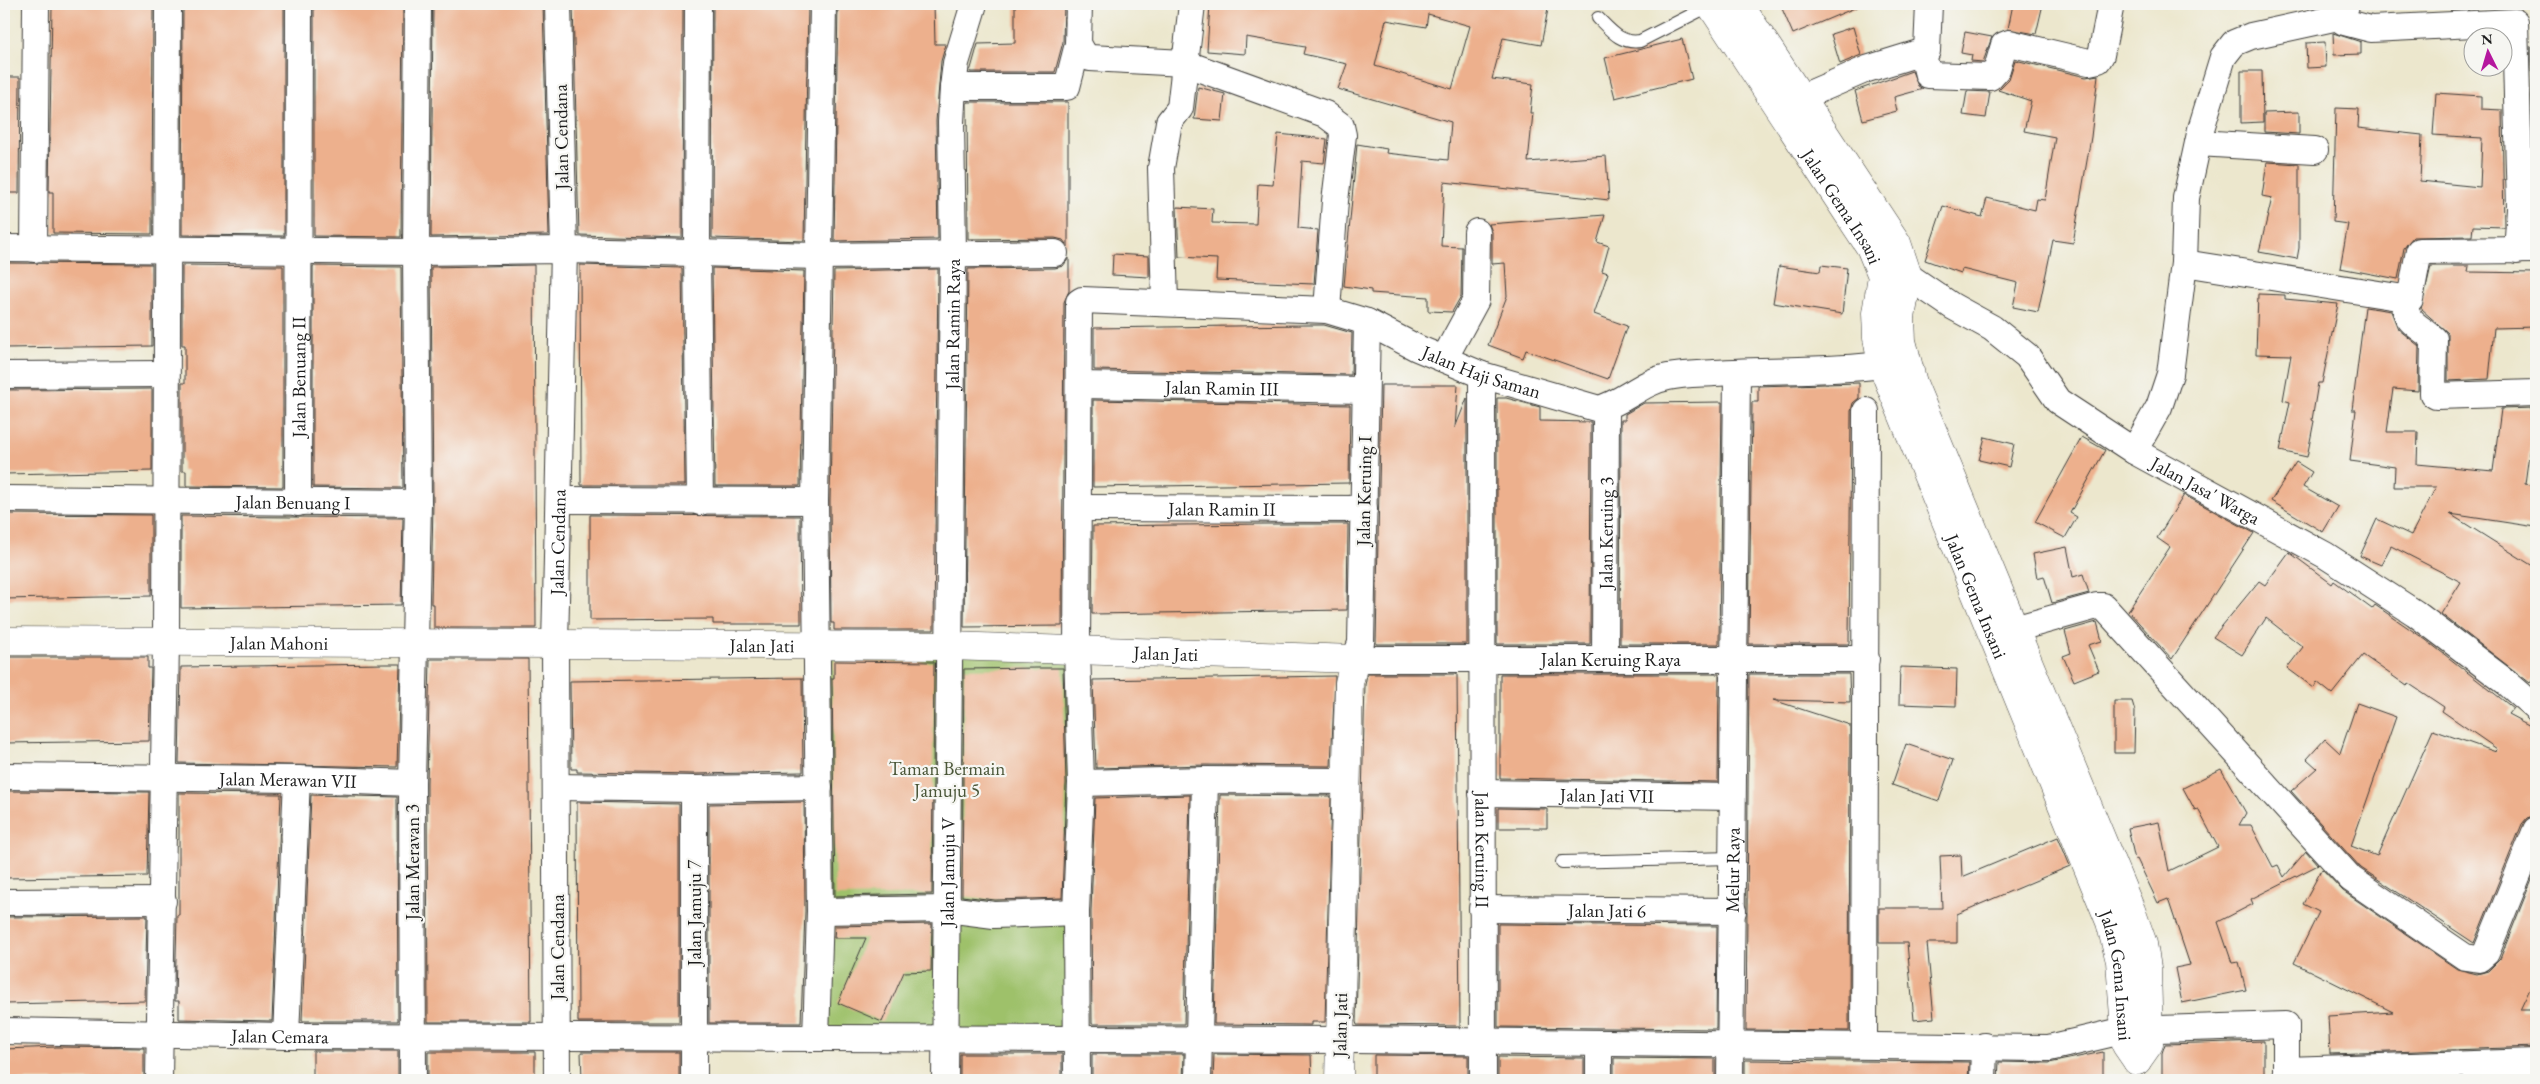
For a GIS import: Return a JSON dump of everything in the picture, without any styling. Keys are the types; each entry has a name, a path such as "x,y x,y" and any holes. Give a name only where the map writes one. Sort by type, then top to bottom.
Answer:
{"street":[{"path":"34,249 36,4"},
{"path":"159,1080 163,901 162,778 166,641 168,4"},
{"name":"Jalan Benuang II","path":"298,503 299,4"},
{"name":"Jalan Meravan 3","path":"414,1080 412,783 418,503 416,252 418,4"},
{"name":"Jalan Cendana","path":"557,1080 555,645 564,250 558,4"},
{"path":"698,4 697,254 700,502"},
{"path":"816,1038 820,911 816,501 823,4"},
{"name":"Jalan Ramin Raya","path":"949,646 953,252 951,122 956,63 974,4"},
{"path":"953,88 1065,88 1069,86 1078,44 1078,4"},
{"path":"1165,303 1161,168 1169,122 1180,108 1192,4"},
{"name":"Jalan Gema Insani","path":"1710,4 1861,211"},
{"name":"Jalan Gema Insani","path":"1739,4 1800,98 1861,211 1870,247 1895,276 1876,313 1877,338 1926,417 2131,910 2143,944 2147,968 2137,1029 2126,1045 2137,1071"},
{"path":"1923,55 1927,51 1929,4"},
{"path":"1923,55 1928,75 1939,77 1990,77 1997,69 2004,45 2009,43 2089,62 2094,61 2101,55 2111,4"},
{"path":"2134,451 2159,406 2170,374 2184,263 2186,198 2198,143 2218,69 2234,44 2251,36 2343,10 2344,22 2371,29 2526,22 2520,208 2527,251 2419,250 2410,298 2404,299 2306,281 2184,263"},
{"path":"1078,44 1084,54 1090,58 1184,63 1325,114 1341,126 1343,135 1335,201 1327,310"},
{"path":"1800,98 1867,69 1919,53 1923,55"},
{"path":"2198,143 2315,150"},
{"path":"1444,359 1476,300 1476,232"},
{"path":"4,248 416,252 564,250 819,256 953,252 1055,252"},
{"name":"Jalan Jasa' Warga","path":"1895,276 1992,328 2027,356 2058,401 2134,451 2325,554 2415,614 2506,682 2536,708"},
{"path":"2404,299 2405,313 2410,322 2434,339 2433,394 2436,396 2536,393"},
{"name":"Jalan Haji Saman","path":"1080,385 1079,302 1082,300 1165,303 1327,310 1367,322 1417,348 1482,375 1591,408 1606,407"},
{"name":"Jalan Keruing I","path":"1355,659 1360,643 1367,322"},
{"path":"1606,407 1642,385 1668,376 1848,369 1894,363"},
{"name":"Jalan Gema Insani","path":"1894,363 2110,922 2137,1029"},
{"name":"Melur Raya","path":"1730,1080 1737,372"},
{"path":"4,375 166,374"},
{"name":"Jalan Keruing II","path":"1482,375 1483,1080"},
{"path":"1077,1080 1076,912 1081,783 1077,649 1080,385"},
{"name":"Jalan Ramin III","path":"1080,385 1365,390"},
{"name":"Jalan Keruing 3","path":"1605,660 1606,407"},
{"path":"1864,1044 1866,411"},
{"name":"Jalan Benuang I","path":"4,499 418,503"},
{"path":"559,500 816,501"},
{"name":"Jalan Ramin II","path":"1080,508 1364,509"},
{"path":"2014,629 2096,606 2103,606 2351,879 2465,957 2479,959 2486,953 2536,830"},
{"name":"Jalan Mahoni","path":"4,642 166,641 555,645"},
{"name":"Jalan Jati","path":"555,645 949,646 1355,659 1349,683 1339,1080"},
{"name":"Jalan Jamuju V","path":"945,1080 949,646"},
{"name":"Jalan Keruing Raya","path":"1355,659 1866,659"},
{"name":"Jalan Merawan VII","path":"4,776 297,779 412,783"},
{"path":"286,1036 297,779"},
{"path":"1081,783 1206,780 1347,781"},
{"path":"1198,1080 1206,780"},
{"path":"556,787 694,789 819,787"},
{"name":"Jalan Jamuju 7","path":"694,789 694,1080"},
{"name":"Jalan Jati VII","path":"1482,793 1732,797"},
{"path":"4,902 163,901"},
{"path":"820,911 946,909 994,915 1076,912"},
{"name":"Jalan Jati 6","path":"1482,909 1733,911"},
{"name":"Jalan Cemara","path":"4,1031 286,1036 1077,1038 1599,1044 1864,1044 2049,1048 2137,1029 2286,1025 2286,1075"},
{"path":"1599,1044 1599,1080"},
{"path":"1983,1080 1984,1046"},
{"path":"2286,1075 2388,1062 2536,1062"}],"lane":[{"path":"1598,18 1619,39 1631,42 1640,41 1710,4"},
{"path":"1562,862 1733,858"}],"green space":[{"name":"Taman Bermain Jamuju 5","path":"816,646 1077,649 1077,1038 816,1038"}],"building":[{"path":"52,4 153,4 152,234 53,233 53,192 49,192"},
{"path":"183,4 284,4 284,236 182,235"},
{"path":"314,4 403,4 401,237 314,236"},
{"path":"433,4 543,4 549,235 431,237"},
{"path":"573,4 683,4 682,238 579,235"},
{"path":"713,4 808,4 804,241 712,238"},
{"path":"838,4 934,4 935,44 946,44 941,61 936,121 938,239 834,241"},
{"path":"1015,4 1064,4 1063,42 1055,72 970,72 978,44 1015,43"},
{"path":"1210,4 1549,4 1541,45 1503,38 1492,79 1533,84 1530,113 1533,113 1528,162 1606,156 1609,200 1444,182 1441,246 1462,247 1461,296 1452,312 1428,311 1428,297 1371,293 1371,290 1344,286 1357,144 1387,149 1386,153 1448,160 1451,122 1338,89 1347,64 1303,54 1305,47 1246,37 1245,54 1207,51","holes":["1428,14 1470,26 1452,89 1375,66 1386,20 1426,27"]},
{"path":"1780,4 1864,4 1793,34"},
{"path":"2013,4 2043,4 2036,34 2008,29"},
{"path":"1853,27 1861,55 1840,64 1831,34"},
{"path":"1965,32 1992,37 1983,62 1971,61 1972,55 1961,53"},
{"path":"2333,33 2361,42 2361,54 2334,55"},
{"path":"1682,39 1692,79 1615,98 1605,58"},
{"path":"2325,42 2326,67 2307,68 2306,43"},
{"path":"2531,46 2536,47 2536,72 2531,72"},
{"path":"2015,60 2086,77 2098,75 2091,137 2073,243 2053,240 2038,312 2013,307 2018,283 1962,269 1961,273 1925,260 1943,206 1982,217 1987,198 2035,210 2037,199 2045,200 2055,137 2024,131 2031,101 1998,90 2009,79"},
{"path":"1912,71 1918,86 1923,89 1894,97 1897,111 1863,120 1855,91"},
{"path":"2241,71 2262,71 2263,122 2241,123"},
{"path":"4,77 20,77 19,193 4,193"},
{"path":"1198,87 1225,94 1222,121 1194,119"},
{"path":"1967,91 1990,92 1986,118 1963,115"},
{"path":"2436,93 2481,96 2481,109 2502,110 2504,227 2473,226 2472,236 2413,237 2404,248 2398,279 2340,268 2348,224 2333,222 2336,108 2359,109 2358,128 2422,135 2420,181 2480,187 2482,138 2433,135"},
{"path":"967,102 1068,102 1068,247 1063,240 1055,238 968,239"},
{"path":"2532,111 2536,112 2536,228 2534,228"},
{"path":"2299,112 2299,134 2264,132 2264,113"},
{"path":"1278,134 1327,139 1324,163 1302,161 1298,228 1318,230 1314,284 1216,280 1217,259 1179,257 1177,207 1213,209 1212,223 1256,224 1258,184 1273,185"},
{"path":"2267,162 2299,164 2299,248 2297,259 2259,252 2272,198 2262,196"},
{"path":"1605,215 1597,242 1609,246 1602,271 1608,273 1594,314 1627,326 1608,379 1526,350 1523,358 1488,345 1507,296 1505,263 1492,264 1492,232 1489,224"},
{"path":"1113,254 1149,256 1149,277 1112,275"},
{"path":"1069,258 1069,291 1064,302 1062,626 964,627 968,269 1055,268 1063,266"},
{"path":"4,263 152,264 152,346 4,348"},
{"path":"182,265 283,266 283,487 186,486 186,471 182,471 182,383 185,383 185,345 182,345"},
{"path":"534,265 536,628 434,628 434,604 431,604 433,503 431,267"},
{"path":"580,265 682,268 685,485 581,485"},
{"path":"1821,265 1847,268 1842,314 1773,303 1779,266 1820,272"},
{"path":"313,266 401,267 403,488 313,487"},
{"path":"2431,266 2469,266 2468,272 2536,273 2536,327 2494,328 2489,379 2448,381 2448,333 2421,309"},
{"path":"712,268 804,271 800,486 715,486"},
{"path":"938,269 934,630 834,630 834,623 831,623 830,501 834,271"},
{"path":"2258,294 2285,295 2285,299 2338,304 2322,383 2318,383 2312,420 2314,421 2307,457 2280,451 2290,402 2283,400 2291,355 2256,354"},
{"path":"2365,307 2391,311 2398,329 2419,346 2418,391 2393,389 2387,432 2418,432 2417,464 2493,471 2501,409 2535,408 2525,484 2536,486 2536,527 2450,514 2536,568 2536,676 2530,683 2441,614 2461,582 2391,546 2381,565 2360,556 2377,519 2411,535 2436,487 2394,487 2395,467 2350,461 2356,410 2352,410"},
{"path":"1324,325 1352,333 1351,375 1094,370 1094,328"},
{"path":"1859,383 1859,398 1853,403 1851,411 1849,644 1749,644 1752,402 1758,402 1758,386"},
{"path":"1381,385 1458,385 1455,428 1467,398 1467,644 1376,644"},
{"path":"152,389 152,471 4,474 4,390"},
{"path":"1497,398 1506,398 1540,407 1540,421 1591,422 1590,644 1497,644"},
{"path":"1093,400 1350,405 1349,483 1093,487"},
{"path":"1722,402 1719,644 1620,644 1621,420 1625,420 1625,414 1644,403"},
{"path":"1985,437 2014,444 2009,467 1979,460"},
{"path":"2082,437 2105,450 2070,513 2077,517 2065,538 2035,522"},
{"path":"2296,462 2312,472 2303,487 2338,507 2323,532 2271,501"},
{"path":"2184,495 2254,533 2172,659 2128,611 2170,547 2157,538"},
{"path":"4,514 151,515 151,596 4,599"},
{"path":"590,515 800,516 801,624 713,624 713,619 590,620"},
{"path":"181,516 403,518 401,605 181,608"},
{"path":"1348,524 1347,610 1092,614 1093,526"},
{"path":"2067,547 2073,577 2083,574 2089,593 2052,603 2044,576 2037,578 2033,554"},
{"path":"2289,552 2332,584 2334,581 2372,609 2375,605 2426,640 2513,708 2508,714 2536,729 2536,815 2527,818 2522,824 2474,943 2361,868 2291,791 2317,768 2307,759 2325,739 2340,753 2357,703 2396,717 2351,846 2377,856 2433,730 2496,752 2497,749 2442,711 2444,707 2408,683 2407,686 2363,655 2332,694 2317,682 2314,688 2287,668 2303,647 2266,618 2242,655 2213,637 2259,581 2265,585"},
{"path":"2097,622 2102,641 2088,645 2099,671 2074,681 2063,656 2071,653 2065,631"},
{"path":"4,657 148,657 148,668 151,668 149,741 4,743"},
{"path":"430,659 528,659 531,1022 428,1022 427,783"},
{"path":"834,661 934,662 932,894 835,896 832,678 834,678"},
{"path":"400,664 397,767 179,763 181,667"},
{"path":"1900,667 1957,669 1956,706 1899,704"},
{"path":"1063,668 1066,783 1062,898 995,900 962,896 964,669"},
{"path":"1367,674 1457,674 1460,1026 1357,1025 1356,1022 1365,685"},
{"path":"1500,674 1719,674 1718,782 1500,778"},
{"path":"1749,674 1849,674 1850,702 1773,700 1850,725 1849,1031 1746,1030"},
{"path":"1335,676 1331,766 1205,765 1096,768 1093,680"},
{"path":"802,678 803,772 694,774 577,772 577,769 571,769 570,681"},
{"path":"2114,701 2132,701 2135,711 2134,753 2114,753"},
{"path":"1906,744 1953,760 1939,801 1892,785"},
{"path":"2221,769 2246,813 2239,825 2251,825 2273,867 2278,865 2284,877 2306,851 2318,865 2251,899 2253,904 2218,922 2232,963 2239,962 2246,990 2182,1003 2175,968 2190,965 2168,899 2158,903 2137,859 2135,860 2128,828 2159,822 2169,871 2218,847 2198,809 2195,810 2183,788"},
{"path":"4,791 149,792 147,876 4,878"},
{"path":"179,793 281,794 272,1021 179,1019 179,1001 175,1001 177,915 179,915"},
{"path":"311,795 397,797 398,1021 302,1021"},
{"path":"1190,795 1184,1024 1092,1024 1091,912 1095,798"},
{"path":"1220,795 1331,796 1325,1022 1311,1022 1311,1025 1214,1024"},
{"path":"577,802 679,804 679,1022 578,1022"},
{"path":"804,802 805,911 801,1023 709,1023 709,804"},
{"path":"1498,808 1547,809 1547,828 1498,828"},
{"path":"2058,837 2070,866 1957,914 1957,943 1927,943 1934,1018 1914,1020 1907,943 1879,943 1879,908 1942,908 1940,856 1961,855 1962,877"},
{"path":"2322,869 2343,891 2457,969 2477,974 2488,971 2500,959 2536,869 2536,976 2520,1010 2536,1010 2536,1047 2330,1054 2328,1016 2393,1012 2294,963 2319,912 2303,904"},
{"path":"147,916 145,1001 4,1004 4,917"},
{"path":"932,924 931,971 904,972 882,1022 838,1003 866,938 834,938 835,926"},
{"path":"1498,924 1717,926 1716,1029 1498,1027"},
{"path":"2264,1041 2264,1080 2162,1080 2162,1053 2165,1044"},
{"path":"57,1047 144,1048 144,1080 4,1080 4,1049"},
{"path":"313,1051 398,1051 398,1080 313,1080"},
{"path":"428,1052 535,1052 535,1080 428,1080"},
{"path":"581,1052 679,1052 679,1080 582,1080"},
{"path":"2103,1052 2103,1080 1998,1080 1999,1062 2049,1063"},
{"path":"960,1054 1062,1054 1062,1080 960,1080"},
{"path":"1092,1054 1184,1054 1183,1080 1092,1080"},
{"path":"1214,1054 1311,1055 1312,1080 1213,1080"},
{"path":"1374,1055 1468,1056 1468,1080 1374,1080"},
{"path":"1498,1057 1584,1058 1584,1080 1498,1080"},
{"path":"1614,1058 1715,1059 1715,1080 1614,1080"},
{"path":"1745,1060 1969,1062 1968,1080 1745,1080"},
{"path":"2536,1077 2536,1080 2435,1080"}]}
